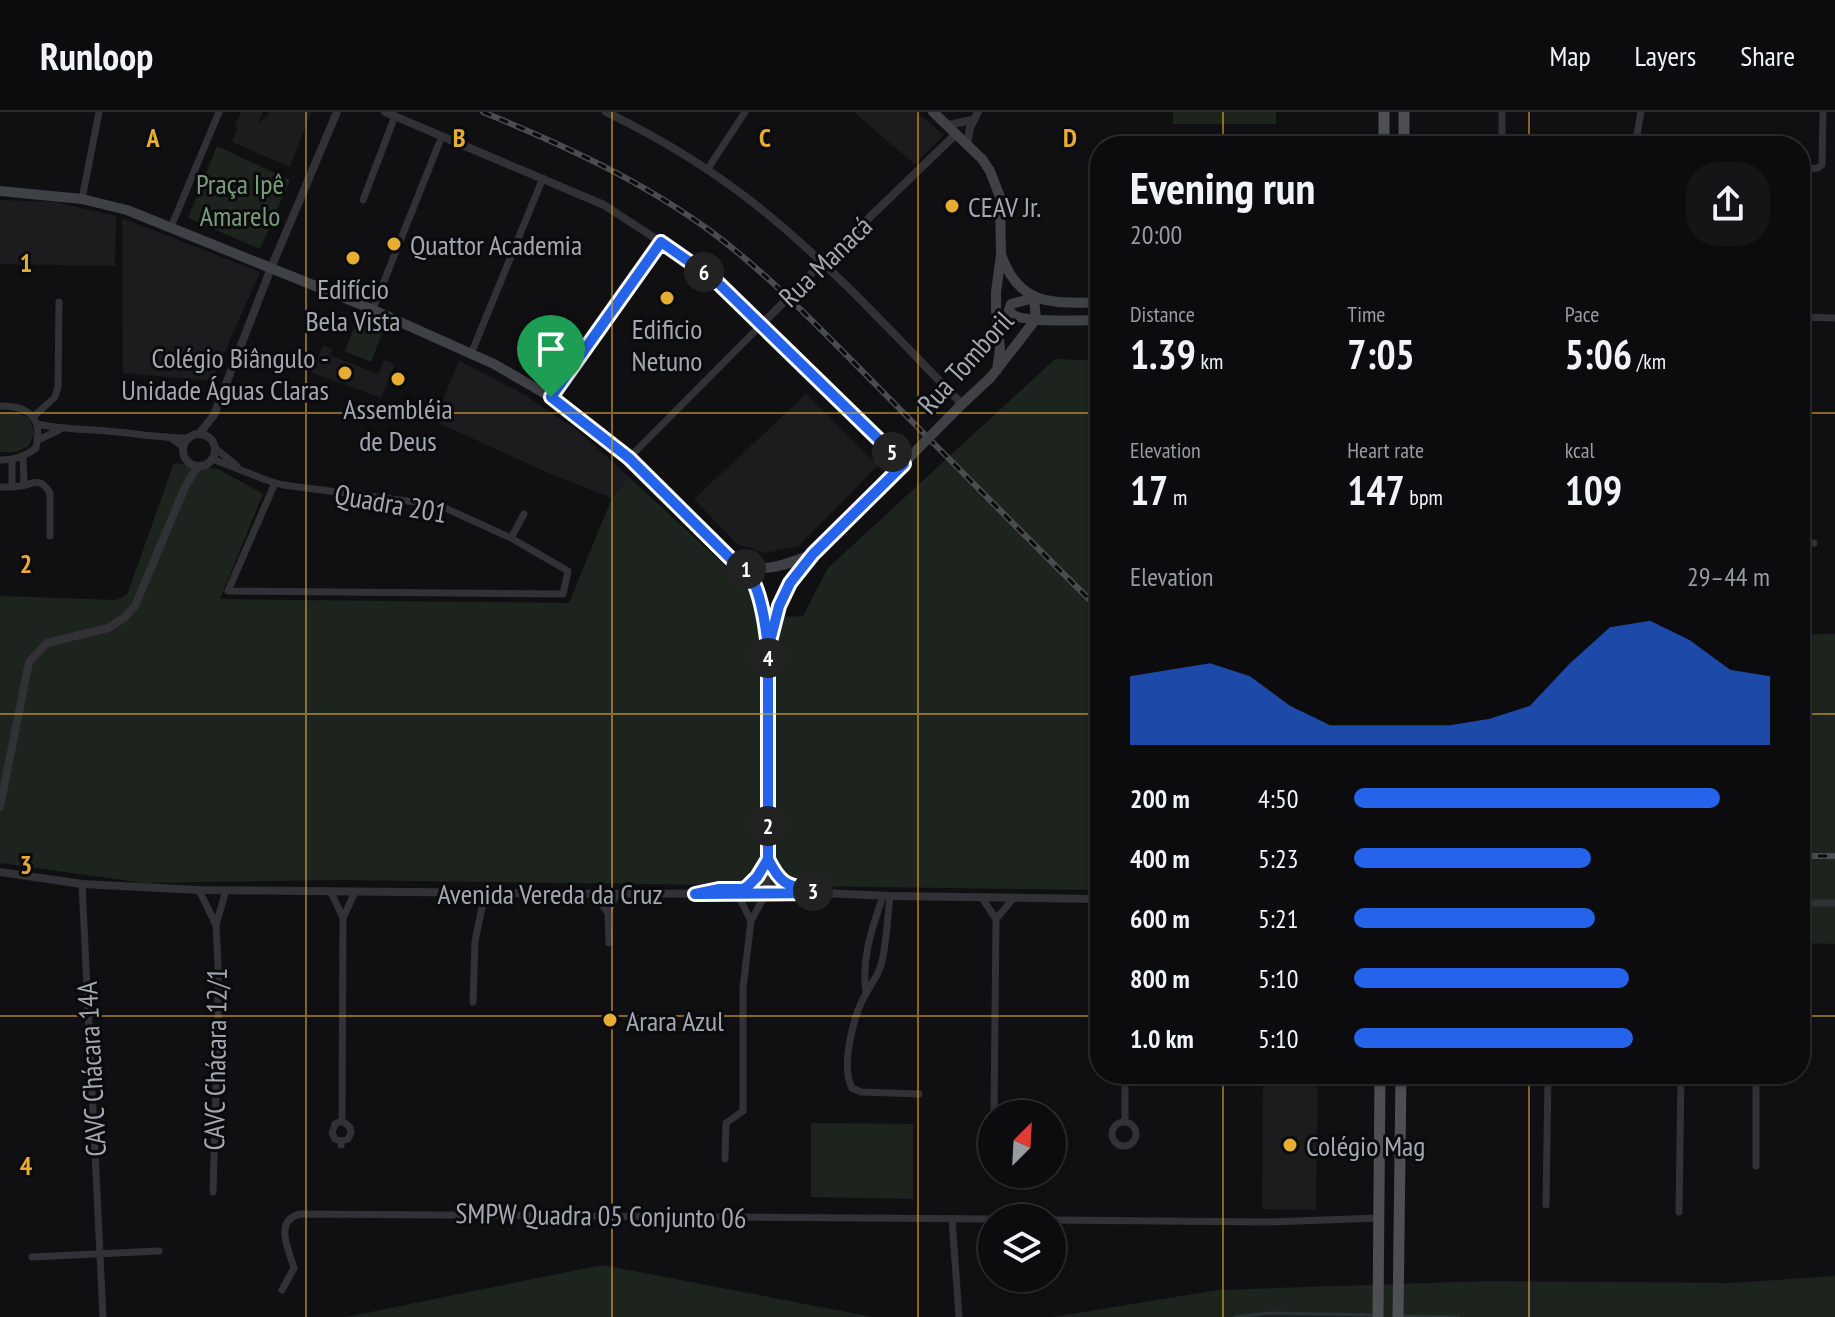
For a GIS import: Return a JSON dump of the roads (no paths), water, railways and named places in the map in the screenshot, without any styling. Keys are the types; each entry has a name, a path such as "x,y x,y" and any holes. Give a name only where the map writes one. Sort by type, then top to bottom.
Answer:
{"main road":[{"path":"933,112 982,159 997,185 1002,212 996,292 1000,339 997,370"},
{"path":"1384,112 1384,136"},
{"path":"1404,112 1404,136"},
{"path":"0,191 82,199 127,210 373,309 494,364 551,397 629,458 732,560 745,568"},
{"path":"1001,255 1015,282 1034,298"},
{"path":"1090,303 1034,298 1011,304 1009,310 1013,315 1036,319 1090,320"},
{"name":"Rua Tomboril","path":"745,568 772,567 813,554 997,370 1036,319 1034,298"},
{"path":"1378,1317 1380,1084"},
{"path":"1398,1317 1401,1084"}],"street":[{"path":"82,199 99,112"},
{"path":"171,227 219,112"},
{"path":"199,434 214,415 271,268 337,112"},
{"path":"385,112 604,205 661,242 714,279 905,462"},
{"path":"606,112 645,131 765,212 822,263 960,405"},
{"path":"707,170 745,112"},
{"path":"1502,112 1502,136"},
{"path":"1637,136 1641,112"},
{"path":"1810,169 1822,165 1823,112"},
{"path":"363,200 395,116"},
{"path":"952,130 975,116"},
{"path":"967,145 975,116"},
{"name":"Rua Manacá","path":"629,458 952,130"},
{"path":"373,309 442,136"},
{"path":"471,354 543,178"},
{"path":"551,397 661,242"},
{"path":"12,487 4,458 23,456 36,448 35,421 55,397 58,387 59,302"},
{"path":"1810,317 1835,318"},
{"path":"0,406 23,409 35,421 61,429 171,438 204,434 214,444"},
{"path":"188,438 183,447 189,462 198,466 212,459 214,415"},
{"path":"38,440 61,429"},
{"path":"171,438 183,447"},
{"name":"Quadra 201","path":"214,444 241,470"},
{"path":"23,456 24,485"},
{"name":"Quadra 201","path":"212,459 297,488 443,507 511,538 568,571 563,594 228,591 275,483"},
{"path":"185,487 189,462"},
{"path":"0,807 29,662 47,643 108,628 135,606 185,487 198,466"},
{"path":"0,487 33,481 47,488 50,493 50,536"},
{"path":"511,538 524,514"},
{"name":"Rua Tomboril","path":"768,649 785,593 813,554"},
{"name":"Rua Tomboril","path":"745,568 761,605 767,630 766,893"},
{"path":"768,859 774,872 787,885 823,893"},
{"path":"695,894 719,889 743,889 757,877 768,859"},
{"name":"Avenida Vereda da Cruz","path":"1,872 82,884 199,890 616,895 823,893 1090,899"},
{"name":"CAVC Chácara 14A","path":"82,884 103,1317"},
{"name":"CAVC Chácara 12/1","path":"199,890 216,925"},
{"name":"CAVC Chácara 12/1","path":"213,1192 218,1026 216,925 226,890"},
{"path":"331,892 343,918"},
{"path":"342,1121 343,918 355,892"},
{"path":"473,1002 475,941 485,893"},
{"path":"737,893 751,921"},
{"path":"725,1159 726,1123 743,1111 743,988 751,921 766,893"},
{"path":"594,894 608,913"},
{"path":"609,943 608,913 616,895"},
{"path":"866,992 866,951 887,896"},
{"path":"887,896 882,961 874,982 866,992 849,1042 849,1084 861,1092 919,1094"},
{"path":"982,898 996,919 994,1100"},
{"path":"996,919 1013,899"},
{"path":"1810,903 1835,903"},
{"path":"1125,1084 1125,1121"},
{"path":"1546,1205 1548,1084"},
{"path":"1679,1212 1681,1084"},
{"path":"1756,1084 1756,1166"},
{"path":"342,1121 351,1130 350,1136 341,1143 332,1133 335,1124 342,1121"},
{"path":"1125,1121 1135,1127 1137,1134 1135,1141 1124,1149 1114,1141 1112,1134 1117,1124 1125,1121"},
{"name":"SMPW Quadra 05 Conjunto 06","path":"282,1290 294,1270 284,1227 291,1217 300,1214 978,1219"},
{"path":"1066,1220 1268,1222 1379,1218"},
{"path":"952,1219 959,1317"},
{"path":"32,1257 159,1251"}],"waterway":[{"path":"1235,1317 1269,1313 1375,1315"},
{"path":"1403,1316 1459,1317"}],"railway":[{"path":"483,112 631,181 686,214 735,250 778,287 1090,600"},
{"path":"1810,856 1835,856"}],"place":[{"name":"CEAV Jr.","path":"952,206"},
{"name":"Quattor Academia","path":"394,244"},
{"name":"Edifício Bela Vista","path":"353,258"},
{"name":"Edificio Netuno","path":"667,298"},
{"name":"Colégio Biângulo - Unidade Águas Claras","path":"345,373"},
{"name":"Assembléia de Deus","path":"398,379"},
{"name":"Arara Azul","path":"610,1020"},
{"name":"Colégio Mag","path":"1290,1145"}],"park label":[{"name":"Praça Ipê Amarelo","path":"240,199"}]}
